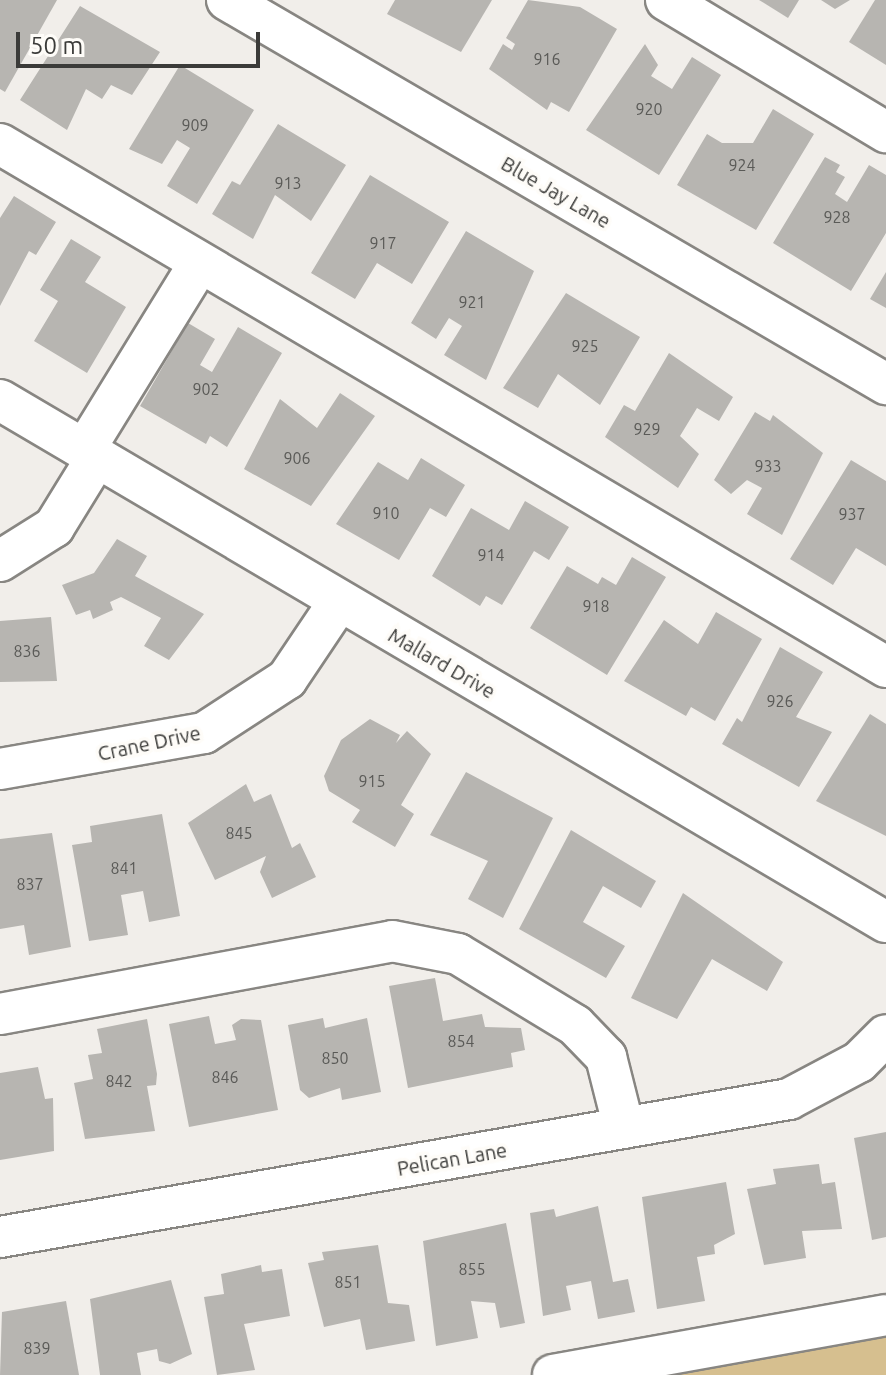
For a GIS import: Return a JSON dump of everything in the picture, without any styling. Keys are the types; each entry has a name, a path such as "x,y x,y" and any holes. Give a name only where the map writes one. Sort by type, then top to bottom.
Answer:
{"street":[{"name":"Blue Jay Lane","path":"227,0 886,384"},
{"path":"666,0 886,132"},
{"path":"0,144 886,667"},
{"path":"0,561 54,527 91,453 199,264"},
{"name":"Mallard Drive","path":"0,400 338,603 886,922"},
{"name":"Crane Drive","path":"0,769 204,733 287,679 338,603"},
{"path":"0,1014 392,941 458,954 575,1025 606,1057 624,1128"},
{"name":"Pelican Lane","path":"0,1237 789,1099 859,1062 886,1035"},
{"path":"553,1375 886,1315"}],"shaded area":[{"path":"886,1329 886,1375 634,1375"}],"building":[{"path":"0,0 57,0 5,92 0,89"},
{"path":"395,0 492,0 461,52 387,14"},
{"path":"528,0 580,7 617,29 569,112 551,102 547,110 489,69 503,44 512,50 515,44 506,38"},
{"path":"759,0 799,0 788,18"},
{"path":"821,0 850,0 835,9"},
{"path":"875,0 886,0 886,65 849,42"},
{"path":"80,6 160,52 132,95 111,85 102,99 86,89 67,130 20,100"},
{"path":"645,44 658,65 651,76 672,89 692,57 721,75 659,175 586,130"},
{"path":"180,65 254,110 197,204 167,186 190,148 177,140 162,164 129,149"},
{"path":"773,109 814,134 756,230 677,185 707,134 722,143 753,143"},
{"path":"278,124 346,165 311,221 275,195 253,239 212,214 232,181 240,185"},
{"path":"825,157 840,165 836,172 845,177 835,194 847,202 869,165 886,175 886,233 851,291 773,243"},
{"path":"370,175 449,222 412,284 377,263 355,299 311,273"},
{"path":"14,196 56,222 36,255 29,251 0,306 0,218"},
{"path":"466,231 534,271 486,380 444,355 462,326 449,318 436,339 411,323"},
{"path":"71,239 101,257 85,282 126,307 87,373 34,341 58,301 40,290"},
{"path":"886,272 886,308 870,299"},
{"path":"566,293 640,337 600,405 558,374 538,408 503,388"},
{"path":"188,323 215,339 200,365 212,372 238,327 282,353 227,447 210,436 206,444 140,406"},
{"path":"669,353 733,397 719,421 697,408 680,436 699,454 678,488 605,437 624,405 635,411"},
{"path":"340,393 375,416 311,506 244,469 280,399 317,428"},
{"path":"755,412 770,421 773,415 823,453 782,535 747,514 762,488 747,480 731,494 714,480"},
{"path":"421,458 465,485 446,517 430,508 399,560 336,524 378,462 408,480"},
{"path":"851,460 886,481 886,566 856,548 833,585 790,559"},
{"path":"525,501 569,527 549,560 534,551 502,605 486,596 480,606 432,576 471,508 509,530"},
{"path":"117,539 147,556 135,576 204,614 169,660 144,646 161,618 121,597 110,602 113,610 93,619 90,610 76,615 62,585 94,573"},
{"path":"632,557 666,577 607,675 530,628 567,566 598,584 602,577 616,585"},
{"path":"716,612 762,639 715,721 691,707 686,716 624,681 664,620 698,644"},
{"path":"51,617 57,681 0,682 0,621"},
{"path":"780,647 823,672 796,717 832,732 799,787 722,744 737,718 742,722"},
{"path":"870,714 886,724 886,836 816,801"},
{"path":"370,719 400,735 396,743 407,731 431,754 401,805 414,814 395,847 352,822 360,810 329,791 324,776 341,740"},
{"path":"466,772 553,818 503,918 468,899 488,861 430,835"},
{"path":"246,784 254,802 271,794 292,848 300,843 316,877 272,898 260,872 266,856 215,880 188,823"},
{"path":"162,814 180,916 149,922 143,891 121,895 128,935 89,941 72,845 92,842 90,826"},
{"path":"571,830 656,881 641,908 603,886 583,922 625,946 606,978 519,929"},
{"path":"52,833 71,947 29,955 24,925 0,929 0,839"},
{"path":"683,893 783,962 767,991 712,959 677,1019 631,998"},
{"path":"435,978 443,1021 482,1014 485,1027 521,1028 525,1050 511,1053 513,1067 408,1088 389,986"},
{"path":"209,1016 215,1044 236,1040 232,1025 241,1019 261,1020 278,1110 189,1127 169,1024"},
{"path":"323,1018 325,1028 367,1018 381,1092 342,1100 340,1088 309,1098 300,1090 288,1025"},
{"path":"147,1019 157,1074 156,1085 147,1086 155,1131 85,1139 74,1083 93,1079 88,1055 102,1053 97,1029"},
{"path":"38,1067 45,1099 53,1098 54,1151 0,1160 0,1073"},
{"path":"886,1132 886,1237 872,1240 854,1138"},
{"path":"819,1164 822,1184 835,1182 842,1229 802,1231 806,1258 764,1265 747,1189 776,1184 773,1169"},
{"path":"726,1182 735,1234 714,1245 715,1254 697,1257 705,1301 657,1309 642,1197"},
{"path":"598,1206 613,1282 628,1279 635,1312 598,1319 591,1281 566,1286 571,1310 543,1316 530,1213 554,1209 556,1217"},
{"path":"506,1223 525,1323 500,1328 495,1303 471,1301 478,1338 436,1346 423,1241"},
{"path":"378,1245 388,1303 409,1305 415,1341 366,1350 360,1319 324,1327 308,1263 324,1260 322,1252"},
{"path":"261,1265 262,1272 282,1269 290,1316 244,1324 255,1370 217,1375 204,1297 224,1294 221,1274"},
{"path":"171,1280 192,1354 170,1364 159,1361 157,1349 137,1353 141,1375 100,1375 90,1299"},
{"path":"66,1301 79,1375 0,1375 2,1312"}]}
